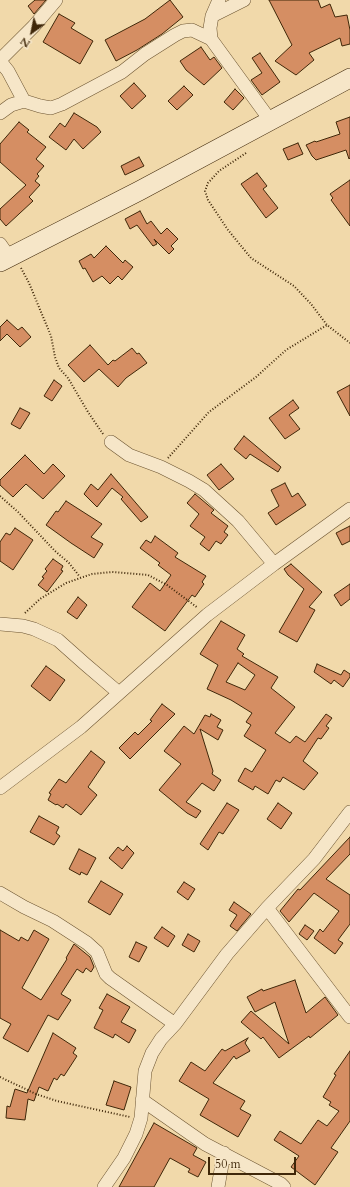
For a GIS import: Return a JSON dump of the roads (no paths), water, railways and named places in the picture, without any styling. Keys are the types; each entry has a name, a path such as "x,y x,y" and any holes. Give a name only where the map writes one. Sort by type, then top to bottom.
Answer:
{"main road":[{"path":"6,254 139,191 350,78"}],"street":[{"path":"24,101 8,71 0,60 34,26 56,0"},
{"path":"211,40 210,28 212,16 219,0"},
{"path":"212,16 244,0"},
{"path":"0,113 11,105 24,101 51,108 62,104 122,72 145,54 175,35 184,30 192,30 211,40 270,120"},
{"path":"111,442 129,455 161,467 204,490 238,521 274,564"},
{"path":"0,788 81,727 207,615 274,564 350,510"},
{"path":"6,625 23,626 34,629 58,640 120,693"},
{"path":"104,1187 124,1158 136,1134 141,1118 145,1071 152,1053 161,1039 175,1024 227,954 266,908 314,859 350,812"},
{"path":"0,893 53,921 87,943 97,952 106,974 110,978 175,1024"},
{"path":"266,908 350,1016"},
{"path":"142,1100 205,1144 281,1184 284,1187"},
{"path":"218,1187 224,1154"}]}
